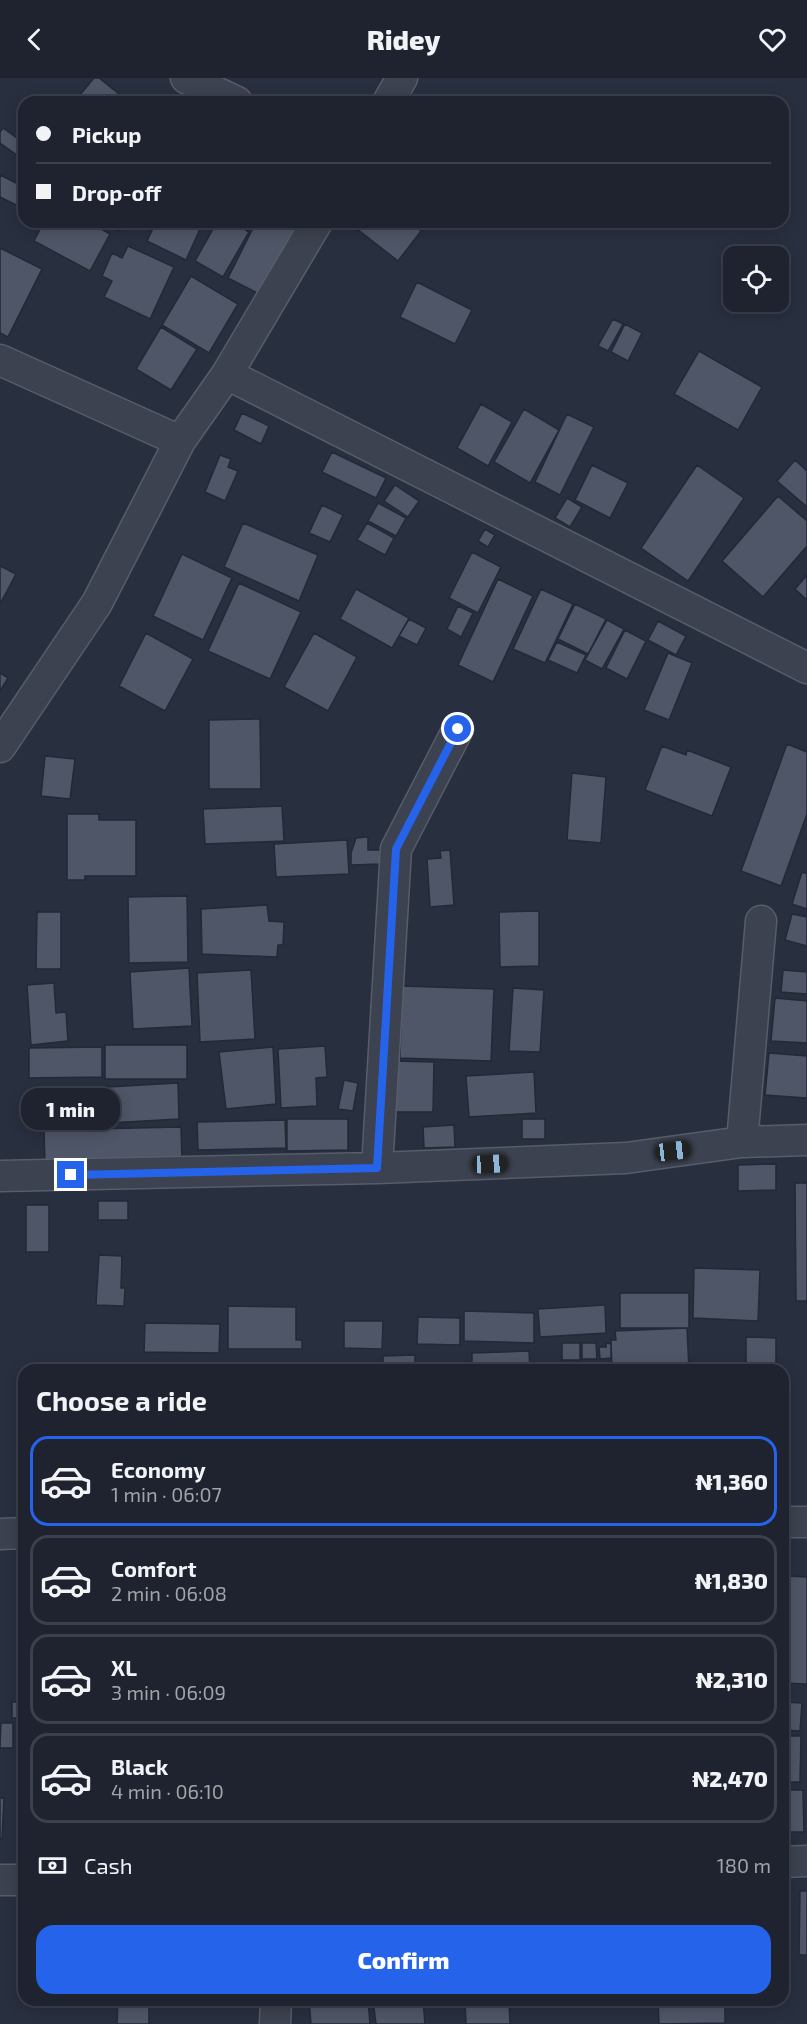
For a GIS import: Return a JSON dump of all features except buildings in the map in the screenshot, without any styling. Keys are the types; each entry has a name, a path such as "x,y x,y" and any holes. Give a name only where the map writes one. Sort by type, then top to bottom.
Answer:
{"street":[{"path":"186,78 224,96"},
{"path":"392,96 402,78"},
{"path":"0,747 97,603 180,441 227,374 313,228"},
{"path":"0,360 180,441"},
{"path":"227,374 807,668"},
{"path":"377,1168 396,849 458,729"},
{"path":"742,1142 761,921"},
{"path":"0,1176 377,1168 626,1158 742,1142 807,1140"},
{"path":"789,1522 807,1522"},
{"path":"0,1534 18,1533"},
{"path":"789,1862 807,1860"},
{"path":"0,1880 18,1880"},
{"path":"275,2024 276,2006"}],"route":[{"path":"71,1175 377,1168 396,849 458,729"}]}
